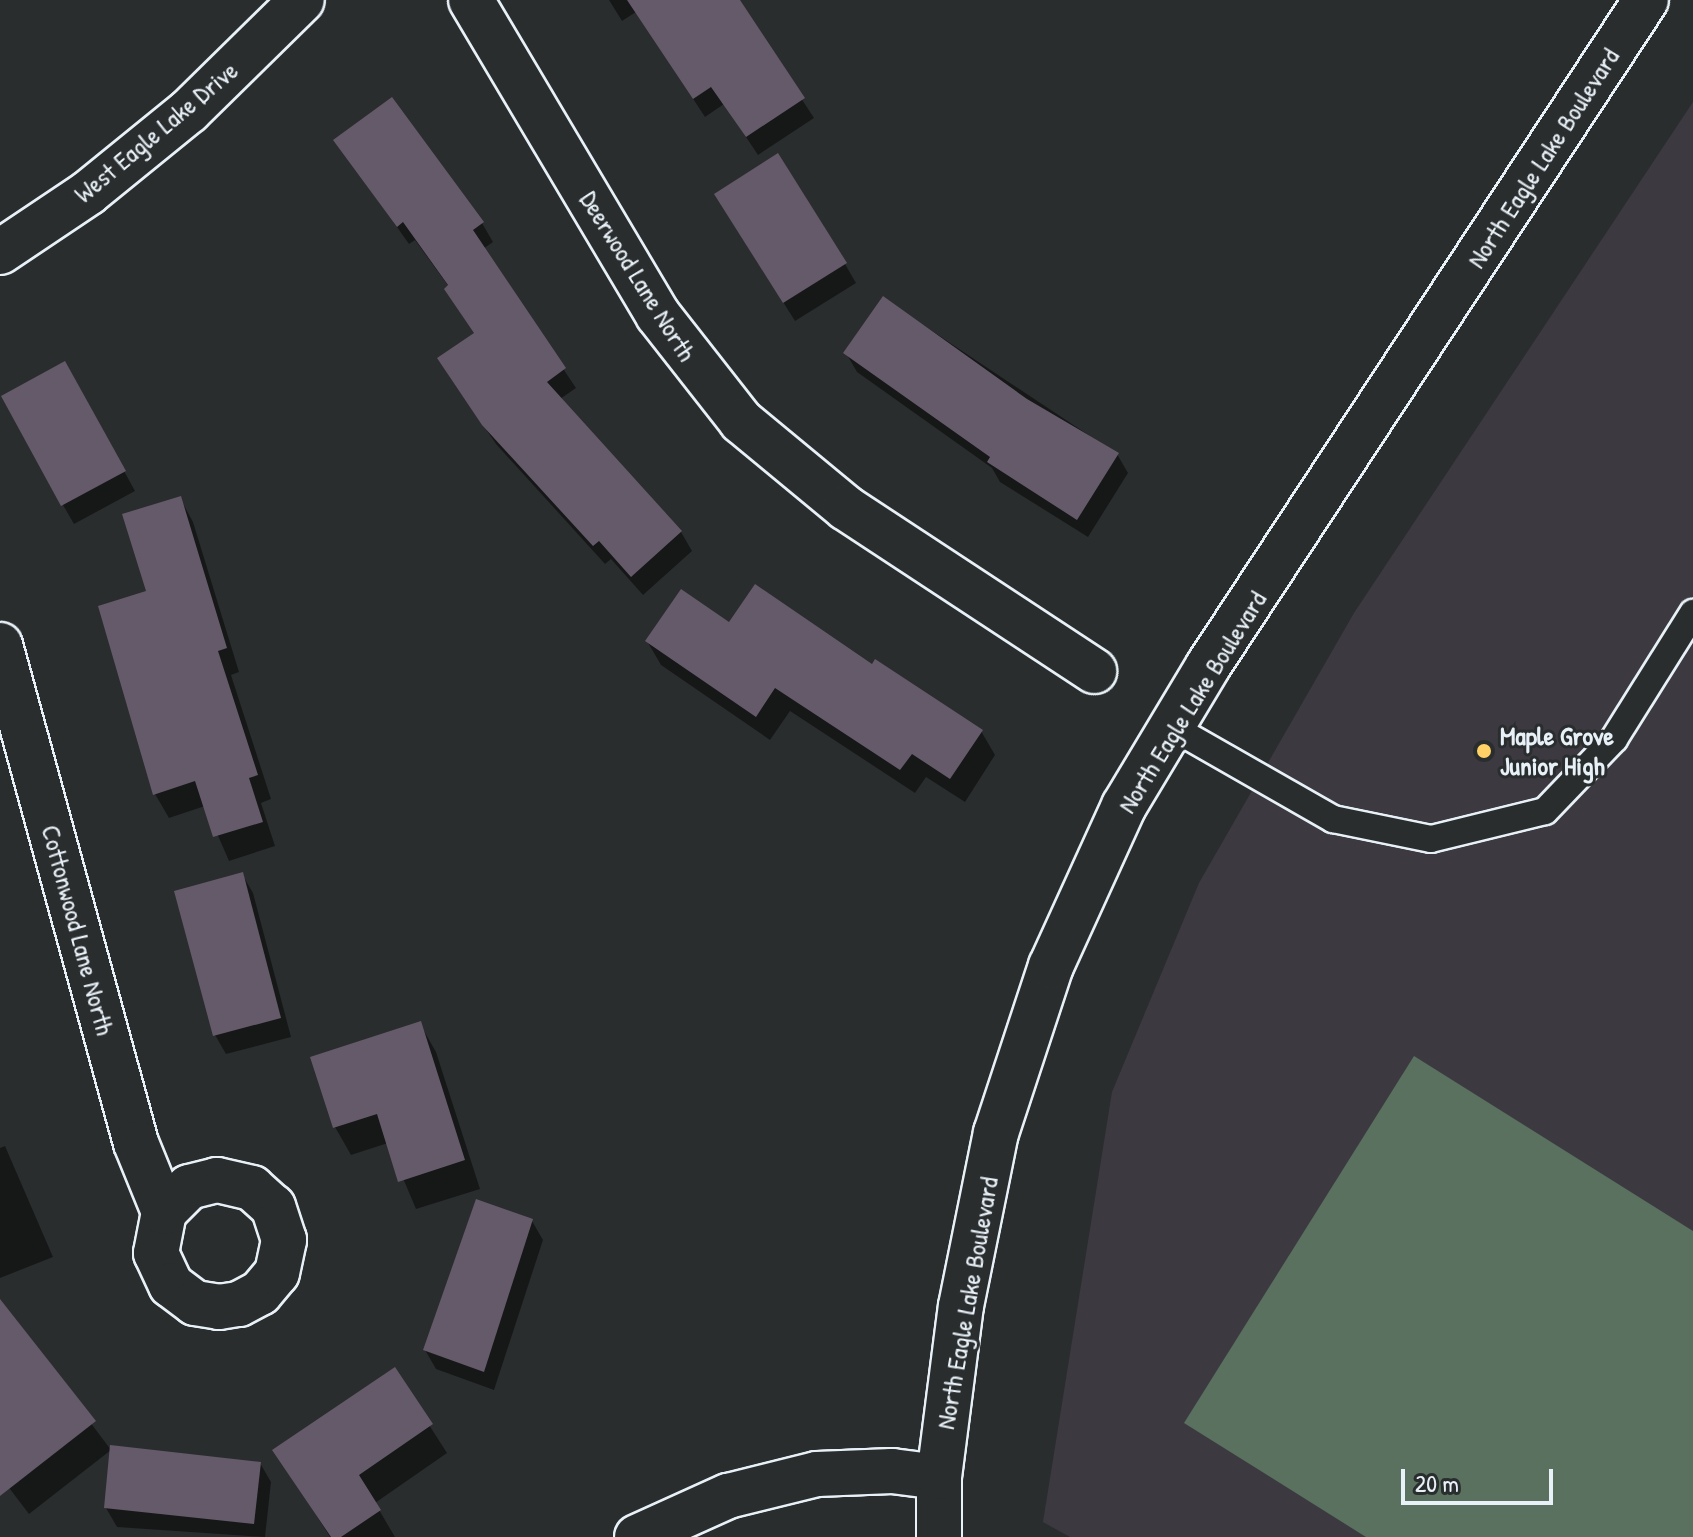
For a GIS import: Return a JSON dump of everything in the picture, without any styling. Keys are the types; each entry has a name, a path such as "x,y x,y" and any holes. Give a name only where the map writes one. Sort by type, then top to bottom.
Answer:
{"street":[{"name":"West Eagle Lake Drive","path":"0,252 88,193 189,111 302,0"},
{"name":"Deerwood Lane North","path":"471,0 658,315 741,421 846,508 1094,671"},
{"name":"North Eagle Lake Boulevard","path":"939,1537 939,1477 961,1306 996,1133 1051,966 1124,806 1170,726 1646,0"},
{"name":"Cottonwood Lane North","path":"0,645 136,1143 164,1212"},
{"path":"637,1537 728,1496 817,1474 892,1471 939,1477"}],"lane":[{"path":"1170,726 1333,819 1431,839 1545,811 1614,739 1693,613"}],"shaded area":[{"name":"Maple Grove Junior High","path":"1693,102 1693,1537 1070,1537 1043,1522 1112,1092 1199,883 1354,613"}],"green space":[{"path":"1414,1056 1693,1231 1693,1537 1366,1537 1184,1423"}],"building":[{"path":"627,0 740,0 805,98 746,137 711,87 693,99"},
{"path":"392,97 484,222 473,230 566,368 547,382 682,531 631,577 599,541 593,546 482,425 437,358 474,333 444,289 448,285 403,222 397,227 333,140"},
{"path":"778,153 847,263 783,303 714,194"},
{"path":"883,296 1027,399 1119,453 1077,520 987,462 990,457 843,353"},
{"path":"65,361 126,471 61,506 1,396"},
{"path":"181,496 227,648 218,651 258,775 249,778 263,822 213,837 195,781 153,795 98,606 146,591 122,514"},
{"path":"755,584 872,664 875,659 983,730 950,779 912,754 900,770 775,688 756,717 645,641 681,589 729,622"},
{"path":"243,872 281,1018 213,1036 174,891"},
{"path":"421,1021 465,1160 398,1182 377,1114 333,1128 310,1057"},
{"path":"476,1199 533,1219 484,1372 423,1350"},
{"path":"0,1299 96,1421 0,1496"},
{"path":"395,1367 433,1424 359,1475 381,1510 341,1537 331,1537 272,1450"},
{"path":"110,1445 261,1462 254,1524 104,1508"}],"place":[{"name":"Maple Grove Junior High","path":"1484,751"}]}
